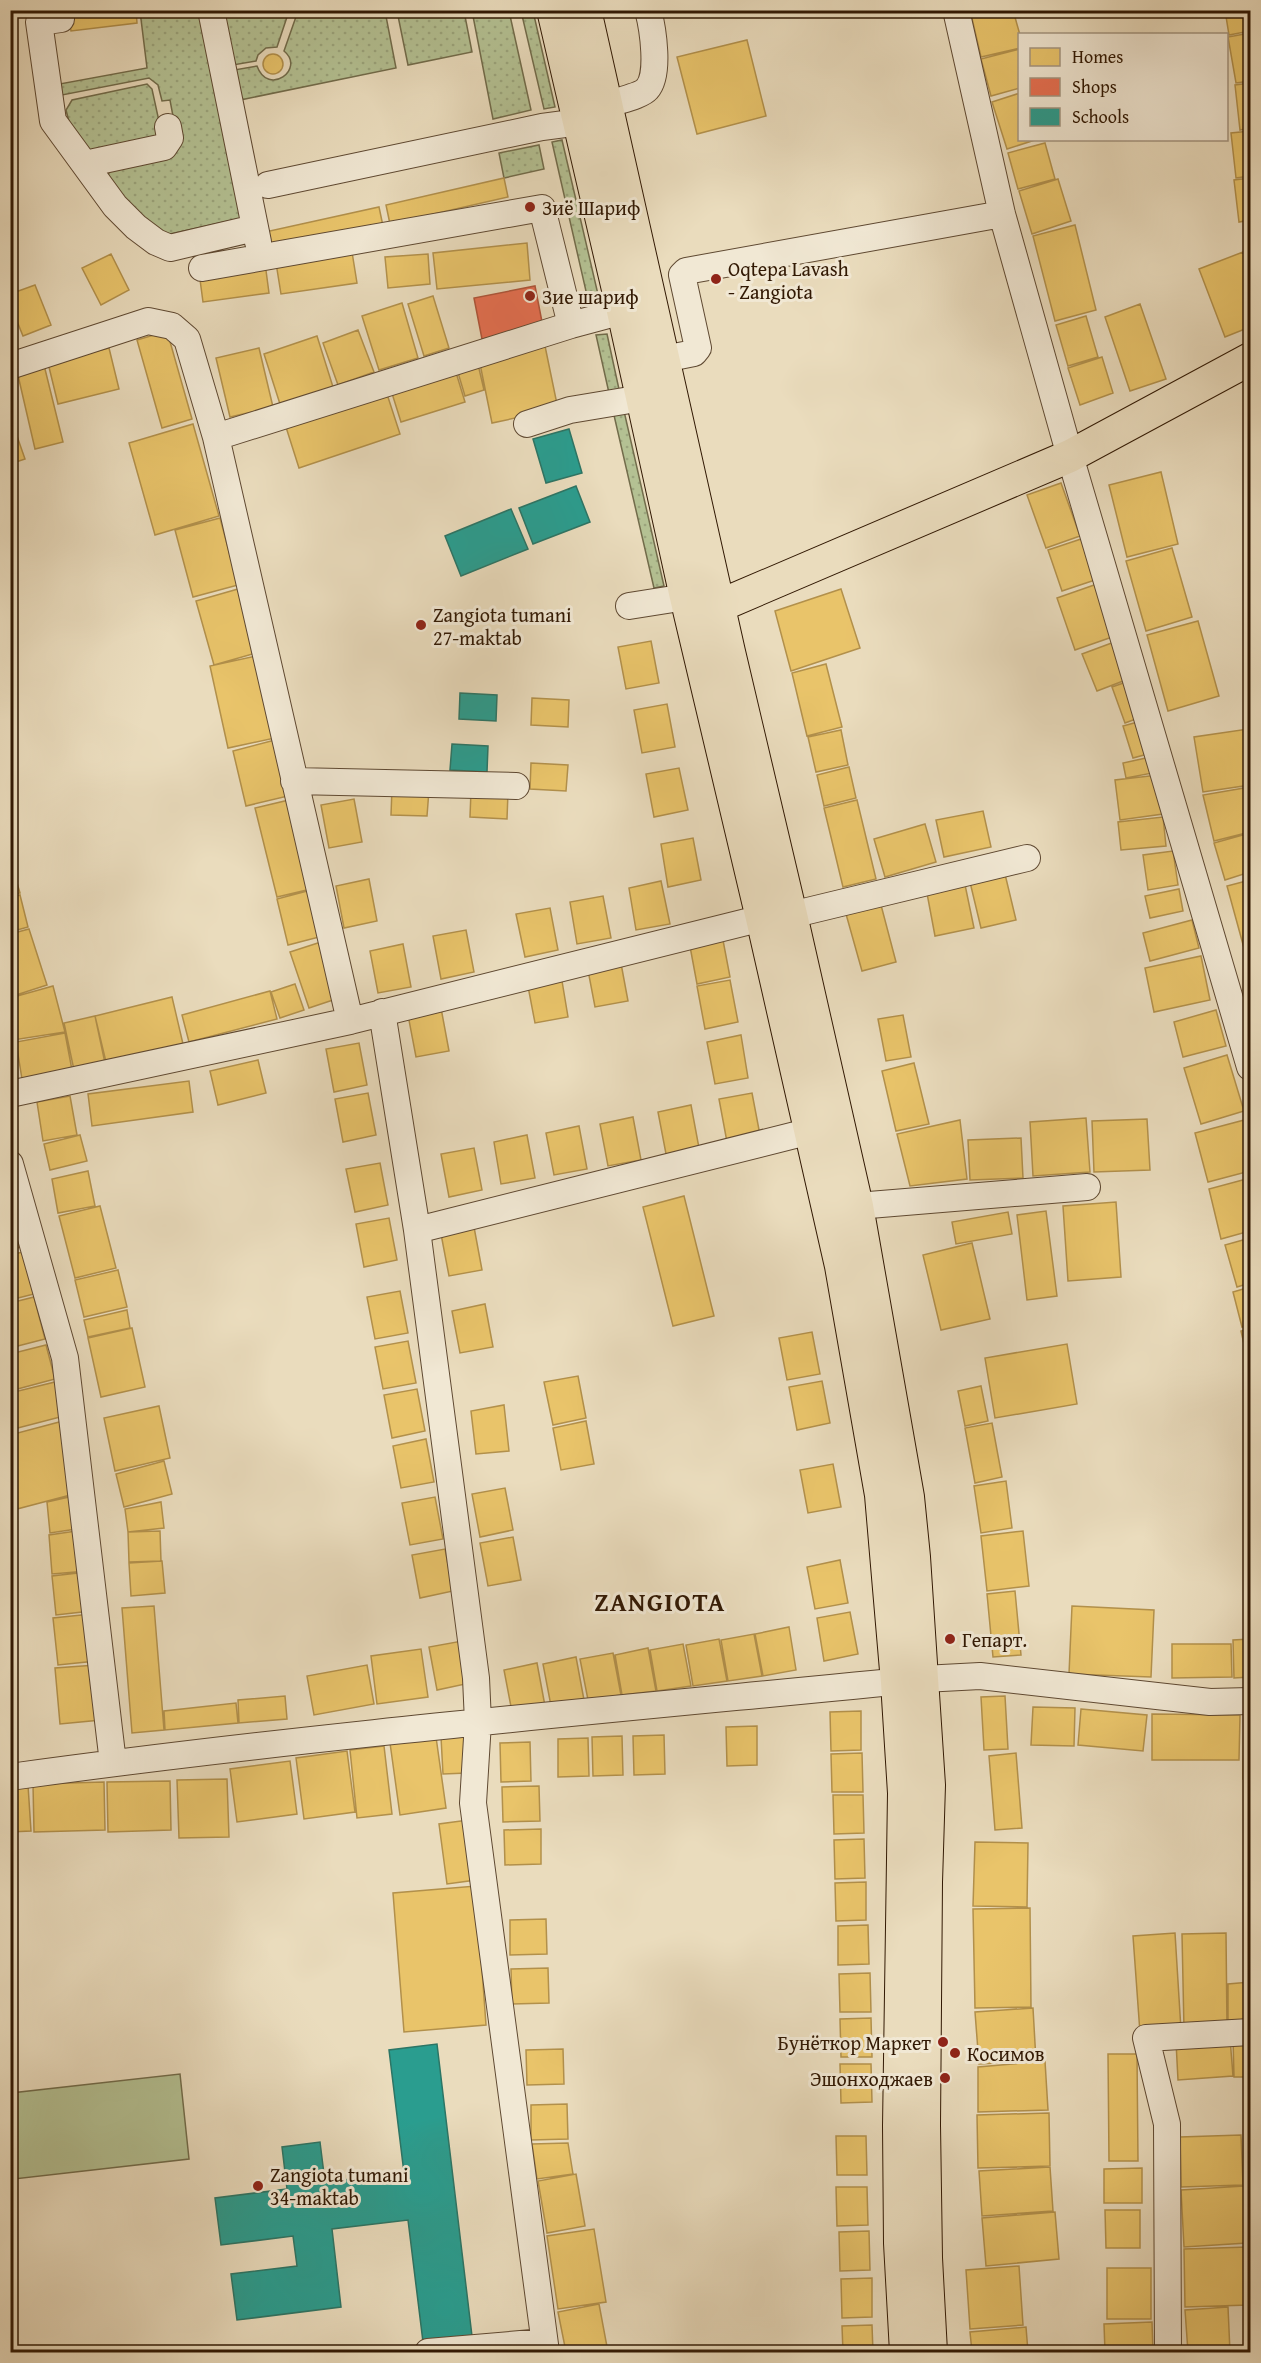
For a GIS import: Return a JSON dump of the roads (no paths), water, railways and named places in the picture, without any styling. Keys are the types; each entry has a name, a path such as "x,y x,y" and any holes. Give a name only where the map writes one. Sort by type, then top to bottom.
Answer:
{"main road":[{"path":"553,10 642,398 698,605 777,917 857,1206 908,1497 910,1681 904,1793 898,2126 900,2243 906,2352"},
{"path":"585,10 664,359 698,605"},
{"path":"698,605 1070,456 1251,359"},
{"path":"777,917 811,1131 841,1266 871,1431 888,1558 929,1785 924,2125 926,2258 932,2352"}],"street":[{"path":"211,10 261,257"},
{"path":"607,105 645,91 654,78 653,27 648,10"},
{"path":"956,10 1002,213 1070,456 1251,1067"},
{"path":"61,19 39,22 53,121 116,206 156,242 170,248 255,228"},
{"path":"268,185 542,127 580,122"},
{"path":"85,164 164,147 170,138 168,127"},
{"path":"202,268 542,208 571,325"},
{"path":"664,359 694,353 698,348 682,275 686,271 1002,213"},
{"path":"216,437 571,325 623,311"},
{"path":"11,365 148,321 172,326 187,339 216,437 350,1022"},
{"path":"527,424 570,410 642,398"},
{"path":"630,606 698,605"},
{"path":"294,781 516,786"},
{"path":"10,1094 350,1022 381,1012 1027,858"},
{"path":"381,1012 417,1230 476,1678 478,1722 473,1803 545,2347 428,2352"},
{"path":"417,1230 811,1131"},
{"path":"10,1164 65,1358 113,1763"},
{"path":"857,1206 1087,1186"},
{"path":"10,1777 113,1763 478,1722 980,1676 1209,1702 1251,1701"},
{"path":"1168,2352 1167,2124 1146,2038 1251,2032"}],"place":[{"name":"Зиё Шариф","path":"530,207"},
{"name":"Oqtepa Lavash - Zangiota","path":"716,279"},
{"name":"Зие шариф","path":"530,296"},
{"name":"Zangiota tumani 27-maktab","path":"421,625"},
{"name":"Гепарт.","path":"950,1639"},
{"name":"Бунёткор Маркет","path":"943,2042"},
{"name":"Косимов","path":"955,2053"},
{"name":"Эшонходжаев","path":"945,2078"},
{"name":"Zangiota tumani 34-maktab","path":"258,2186"}],"district":[{"name":"ZANGIOTA","path":"660,1601"}]}
